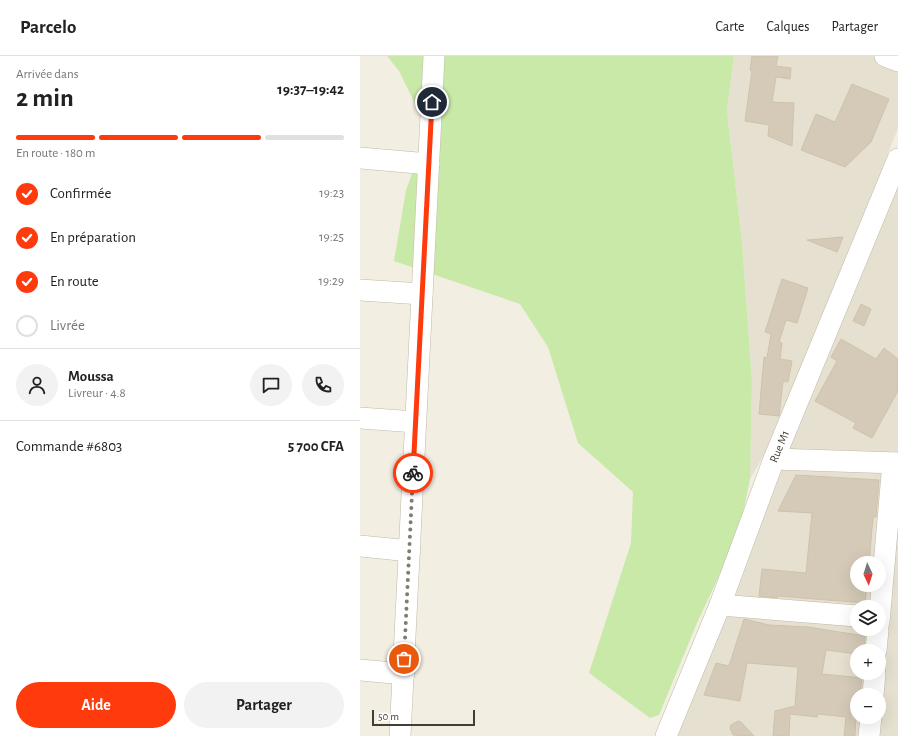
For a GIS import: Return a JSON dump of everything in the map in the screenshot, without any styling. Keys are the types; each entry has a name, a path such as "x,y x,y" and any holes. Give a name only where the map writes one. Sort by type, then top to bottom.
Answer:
{"street":[{"path":"400,736 434,56"},
{"path":"885,56 898,61"},
{"path":"360,158 429,164"},
{"name":"Rue M1","path":"666,736 720,605 774,459 898,159"},
{"path":"360,290 422,294"},
{"path":"360,418 416,422"},
{"path":"774,459 895,463 881,600"},
{"path":"360,546 410,551"},
{"path":"720,605 850,615"},
{"path":"886,618 898,619"},
{"path":"360,670 404,674"},
{"path":"869,736 870,724"}],"shaded area":[{"path":"734,56 898,56 898,128 794,392 788,414 750,479 752,382 742,242 727,111"},
{"path":"898,160 898,736 662,736"}],"green space":[{"path":"387,56 734,56 727,111 742,242 752,382 750,479 739,533 697,623 659,715 650,718 589,673 631,543 633,492 578,443 548,347 520,304 394,261 406,190 428,130 399,71"}],"building":[{"path":"752,56 778,56 776,66 791,68 790,79 776,77 772,102 794,103 792,146 768,136 769,125 745,121 752,71 750,70"},
{"path":"852,84 889,99 871,142 845,167 801,150 816,114 835,122"},
{"path":"843,237 837,252 807,240"},
{"path":"782,279 808,288 797,323 786,320 779,342 782,343 780,359 792,361 788,382 783,381 779,416 759,414 764,357 767,358 771,334 765,332"},
{"path":"861,304 871,309 864,326 853,321"},
{"path":"841,339 876,359 884,348 898,359 898,391 872,438 853,428 856,423 815,401 837,361 831,357"},
{"path":"796,475 879,480 876,517 873,517 870,556 850,556 850,592 866,592 865,600 850,600 850,602 759,596 762,569 806,573 812,513 778,511"},
{"path":"744,619 769,625 808,627 850,634 850,636 865,636 864,644 850,644 850,653 826,650 822,674 850,677 850,680 862,680 861,688 850,688 850,724 856,724 855,736 844,736 846,717 818,714 817,717 790,714 789,736 773,736 775,711 795,706 798,667 747,663 740,701 704,695 716,663 729,666"},
{"path":"738,721 741,722 754,736 733,735 730,728 731,725"}],"way so far":[{"path":"404,659 413,473"}],"route":[{"path":"413,473 432,102"}]}
